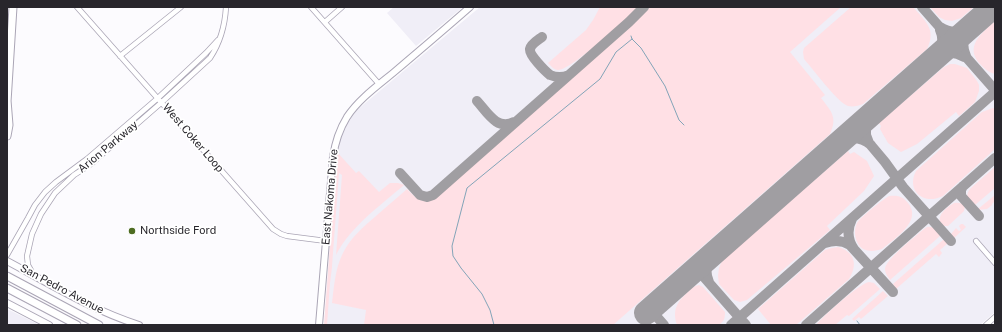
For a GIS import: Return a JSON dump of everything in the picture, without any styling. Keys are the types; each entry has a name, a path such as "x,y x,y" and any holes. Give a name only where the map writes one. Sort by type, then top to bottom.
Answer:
{"highway":[{"path":"7,136 9,126 7,101 13,7"},
{"path":"7,276 99,325"},
{"path":"7,288 77,325"}],"main road":[{"name":"East Nakoma Drive","path":"320,325 333,158 336,140 343,124 353,109 379,84 470,7"},
{"name":"San Pedro Avenue","path":"7,261 100,310 139,325"},
{"path":"7,303 49,325"}],"street":[{"name":"West Coker Loop","path":"77,7 273,229 287,236 326,241"},
{"path":"120,56 181,7"},
{"name":"Arion Parkway","path":"32,274 28,265 27,256 32,234 41,214 55,192 100,156 210,58 216,49 220,37 226,7"},
{"path":"312,7 379,84"},
{"path":"325,22 342,7"},
{"name":"Arion Parkway","path":"7,255 33,209 45,192 158,98 206,53 220,37"},
{"path":"96,151 100,156"},
{"path":"33,209 41,214"},
{"path":"976,241 995,263"},
{"path":"986,325 995,317"}],"shaded area":[{"path":"394,7 463,7 416,46 387,13"},
{"path":"480,7 995,7 995,312 980,325 324,325 337,154 339,141 347,124 357,110"},
{"path":"600,7 639,7 599,43 574,62 558,70 553,68 548,63 586,30"},
{"path":"650,7 841,7 790,52 825,95 821,98 832,114 833,119 830,134 613,325 364,325 366,310 332,303 335,279 340,261 348,244 361,229 407,189 419,199 425,201 434,199"},
{"path":"851,7 913,7 925,21 931,36 927,49 863,104 857,106 848,106 838,99 804,59 803,52 804,48"},
{"path":"930,7 974,7 961,18 952,21 939,17"},
{"path":"995,21 995,74 980,64 974,51 974,46 980,35"},
{"path":"950,64 967,68 977,81 979,91 975,102 959,116 956,112 917,144 901,152 888,143 880,129 881,126 879,123 944,67"},
{"path":"993,108 995,109 995,149 943,196 936,199 929,199 918,194 913,184 913,178 916,171 982,112"},
{"path":"848,151 850,154 854,152 867,161 874,176 864,191 827,226 830,230 747,300 740,302 734,300 719,284 719,268 722,261"},
{"path":"337,152 356,173 359,171 379,192 390,183 404,185 358,226 342,245 336,255 342,175 339,173 327,325 324,325"},
{"path":"995,167 995,188 975,205 973,205 969,201 967,194 969,190"},
{"path":"995,195 995,201 992,205 987,209 978,210 978,209"},
{"path":"889,196 899,196 908,203 912,210 910,223 899,235 882,249 868,251 863,249 858,244 856,237 855,230 857,223"},
{"path":"954,203 964,205 964,211 948,226 942,226 940,219 942,213"},
{"path":"961,224 966,227 953,239 950,236 951,234 956,228 959,231 961,230 959,226"},
{"path":"927,227 934,229 940,234 940,236 890,280 885,270 886,265 902,248"},
{"path":"943,240 946,240 948,243 940,250 942,253 939,257 936,254 896,289 893,284"},
{"path":"838,247 848,252 853,260 854,264 852,274 849,279 796,325 771,325 758,309 825,250"},
{"path":"869,282 874,283 880,289 849,316 847,315 835,325 816,325 850,294"},
{"path":"699,285 703,287 725,312 724,320 719,325 677,325 675,311 678,303 692,288"},
{"path":"883,291 888,296 861,319 859,317 854,321 852,319"},
{"path":"7,309 40,325 7,325"}],"waterway":[{"path":"631,36 641,48 665,86 679,120 684,125"},
{"path":"494,325 490,310 482,294 453,256 452,246 467,188 600,79 616,52 632,39"},
{"path":"857,321 860,325"}],"taxiway":[{"path":"400,173 420,195 427,197 433,195 629,22 644,7"},
{"path":"922,7 995,90"},
{"path":"990,9 994,7"},
{"path":"940,27 952,32 963,31 970,27"},
{"path":"966,56 964,41 970,27"},
{"path":"934,58 942,45 940,30"},
{"path":"542,37 533,44 530,52 541,67 550,75 555,77 564,77 569,75"},
{"path":"934,58 949,53 964,57"},
{"path":"731,325 995,92"},
{"path":"477,101 497,122 502,124 514,122"},
{"path":"874,111 869,118 866,128 866,135 869,143 903,187 951,241"},
{"path":"837,144 841,141 854,138 867,142 871,145"},
{"path":"806,325 995,158"},
{"path":"963,186 961,196 979,216"},
{"path":"852,219 848,234 854,249"},
{"path":"825,243 838,241 850,245 893,292"},
{"path":"709,282 706,272 707,265 717,250"},
{"path":"696,268 746,325"},
{"path":"650,309 664,325"}],"runway":[{"path":"646,313 993,7"}],"place":[{"name":"Northside Ford","path":"132,231"}]}
